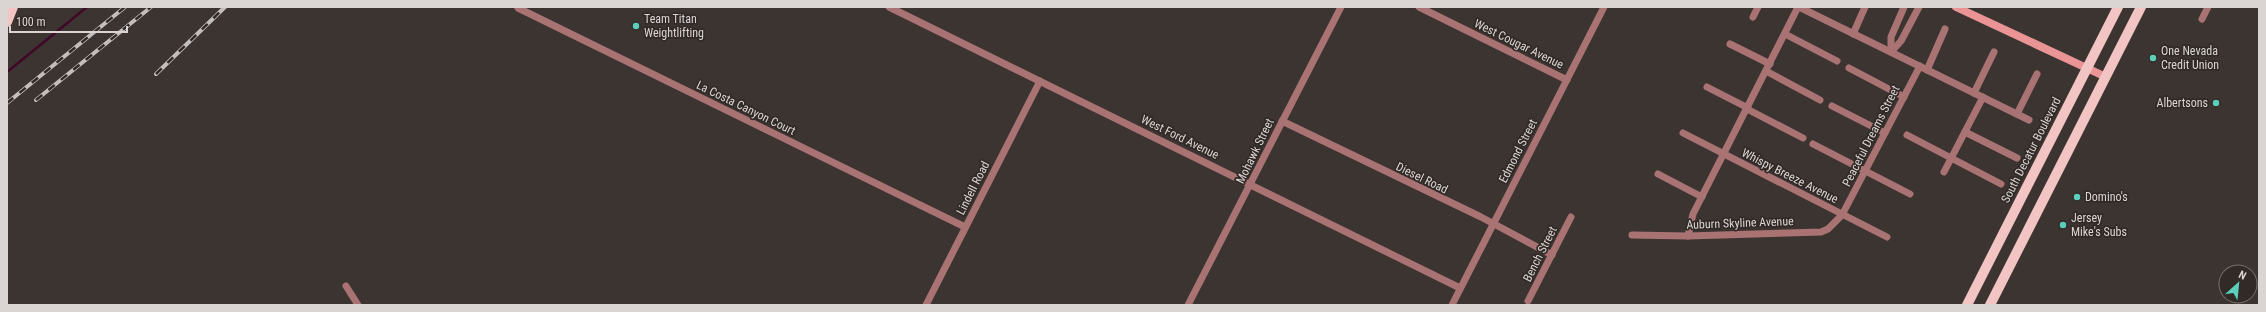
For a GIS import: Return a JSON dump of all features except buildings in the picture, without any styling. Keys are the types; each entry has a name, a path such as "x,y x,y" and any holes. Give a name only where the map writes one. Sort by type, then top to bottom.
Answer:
{"main road":[{"path":"7,22 13,7"},
{"name":"South Decatur Boulevard","path":"1967,305 2118,7"},
{"path":"1990,305 2141,7"}],"street":[{"name":"West Ford Avenue","path":"889,7 1460,288"},
{"name":"Mohawk Street","path":"1188,305 1341,7"},
{"name":"West Cougar Avenue","path":"1419,7 1567,80"},
{"name":"Edmond Street","path":"1452,305 1604,7"},
{"path":"1753,17 1758,7"},
{"path":"1688,236 1693,214 1799,7 1811,10 1853,34 2029,120"},
{"path":"1853,34 1865,7"},
{"path":"1891,52 1891,37 1904,7"},
{"path":"1891,52 1902,41 1918,7"},
{"path":"1956,7 2106,77"},
{"path":"2202,19 2208,7"},
{"name":"La Costa Canyon Court","path":"518,8 965,227"},
{"name":"Peaceful Dreams Street","path":"1842,215 1904,97 1945,30"},
{"path":"1785,34 1838,61"},
{"path":"1730,44 1770,64"},
{"path":"1974,93 1994,52"},
{"path":"1849,68 1904,97"},
{"path":"1766,71 1820,100"},
{"path":"2017,114 2037,74"},
{"name":"Lindell Road","path":"926,305 1040,81"},
{"path":"1707,87 1803,138"},
{"path":"1944,172 1983,97"},
{"path":"1832,106 1885,133"},
{"name":"Diesel Road","path":"1282,121 1552,255"},
{"path":"1965,132 2017,158"},
{"name":"Whispy Breeze Avenue","path":"1683,134 1887,237"},
{"path":"1907,135 2001,184"},
{"path":"1813,144 1910,194"},
{"path":"1658,174 1702,197"},
{"name":"Auburn Skyline Avenue","path":"1632,235 1688,236 1821,232 1828,229 1842,215"},
{"name":"Bench Street","path":"1528,302 1571,217"},
{"path":"346,286 358,305"}],"waterway":[{"path":"7,72 87,7"}],"railway":[{"path":"7,103 125,7"},
{"path":"36,100 151,7"},
{"path":"156,74 225,7"}],"place":[{"name":"Team Titan Weightlifting","path":"636,26"},
{"name":"One Nevada Credit Union","path":"2153,58"},
{"name":"Albertsons","path":"2216,103"},
{"name":"Domino's","path":"2077,197"},
{"name":"Jersey Mike's Subs","path":"2063,225"}]}
